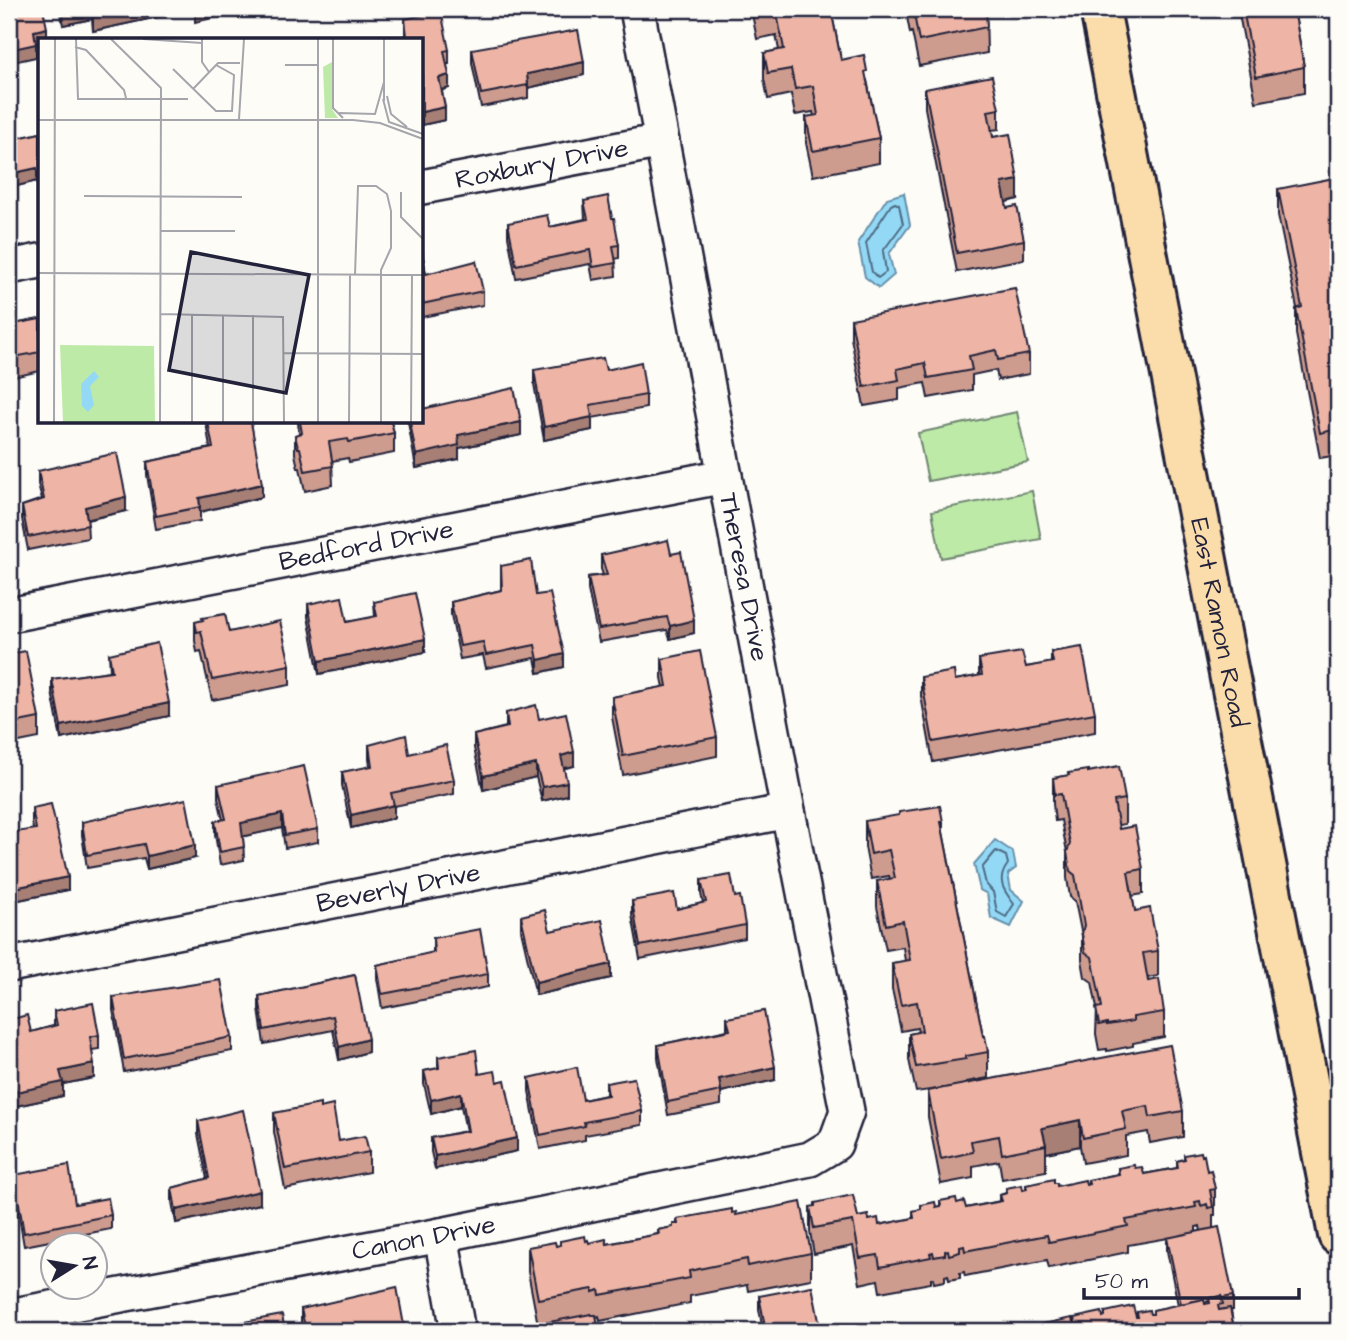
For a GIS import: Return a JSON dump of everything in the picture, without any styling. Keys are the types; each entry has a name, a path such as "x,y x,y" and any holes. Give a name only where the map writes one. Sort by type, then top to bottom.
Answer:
{"main road":[{"name":"East Ramon Road","path":"1100,9 1338,1235"}],"street":[{"name":"Theresa Drive","path":"637,9 847,1111 835,1144"},
{"name":"Roxbury Drive","path":"424,187 662,141"},
{"path":"9,267 38,261"},
{"name":"Bedford Drive","path":"9,615 725,476"},
{"name":"Beverly Drive","path":"9,965 788,811"},
{"name":"Canon Drive","path":"9,1316 441,1234 810,1159 835,1144"},
{"path":"441,1234 458,1331"}],"green space":[{"path":"1017,412 1028,462 928,481 918,433"},
{"path":"1032,491 1041,539 941,558 932,511"}],"water":[{"path":"904,193 910,225 889,254 894,275 879,288 865,277 858,242 887,198"},
{"path":"995,840 1013,852 1016,868 1008,874 1011,890 1024,901 1011,927 991,918 987,894 980,890 974,864"}],"building":[{"path":"9,9 43,9 47,28 34,31 36,44 9,50"},
{"path":"92,9 134,9 93,17"},
{"path":"756,9 776,9 757,13"},
{"path":"776,9 831,9 841,60 864,55 879,138 813,151 806,117 818,115 813,86 795,89 791,69 768,73 764,53 784,49"},
{"path":"913,9 986,9 987,27 919,41"},
{"path":"1243,9 1294,9 1304,67 1256,77"},
{"path":"441,11 449,50 444,51 449,75 439,78 445,107 424,112 424,38 398,38 407,36 405,19"},
{"path":"1338,15 1338,48 1332,16"},
{"path":"578,30 584,62 527,74 528,85 481,94 472,49"},
{"path":"992,76 999,109 988,111 993,137 1010,134 1018,180 1002,183 1007,208 1017,206 1024,240 957,253 925,89"},
{"path":"38,133 38,174 37,168 14,173 17,185 9,187 9,140"},
{"path":"1334,178 1338,199 1338,429 1320,433 1296,309 1302,307 1278,189"},
{"path":"608,196 619,245 613,246 616,263 593,267 590,250 516,265 508,223 547,215 550,227 588,219 584,201"},
{"path":"476,261 483,291 424,304 424,263 426,274"},
{"path":"1015,288 1029,354 998,360 996,350 969,356 972,370 928,378 925,363 897,369 899,380 864,387 851,319"},
{"path":"38,319 38,352 9,358 9,325"},
{"path":"603,358 606,370 641,362 646,395 590,405 592,417 544,427 534,370"},
{"path":"514,388 521,422 458,435 459,445 416,455 410,424 424,424 424,409"},
{"path":"208,424 251,424 262,484 199,498 200,507 156,516 147,462 213,448"},
{"path":"300,424 392,424 394,433 349,442 348,439 329,442 333,466 305,471 295,435 302,433"},
{"path":"117,453 126,497 85,507 88,525 28,537 22,506 44,499 38,471"},
{"path":"668,540 671,554 681,552 694,620 670,626 667,617 599,629 588,577 607,575 601,555"},
{"path":"531,560 536,595 550,593 564,654 538,660 535,645 486,655 483,642 460,646 451,602 502,590 501,566"},
{"path":"415,593 425,639 319,661 308,604 342,597 347,622 377,616 374,602"},
{"path":"225,614 229,632 280,621 290,665 212,680 201,631 197,632 195,622"},
{"path":"157,643 169,703 61,726 52,679 112,671 109,654"},
{"path":"1082,647 1095,713 933,742 921,677 954,671 955,680 982,675 979,659 1022,652 1026,667 1053,662 1051,652"},
{"path":"26,651 39,718 9,724 9,654"},
{"path":"700,651 717,737 623,756 612,697 667,686 662,659"},
{"path":"536,705 539,719 566,713 574,752 561,756 567,782 542,787 536,764 483,776 474,735 508,727 506,713"},
{"path":"406,735 409,754 446,745 454,780 391,793 394,805 351,815 342,772 372,766 369,745"},
{"path":"304,766 318,829 285,835 282,814 241,823 244,847 220,852 215,821 226,819 218,785"},
{"path":"1119,766 1125,799 1114,801 1119,829 1135,826 1143,869 1128,872 1135,911 1150,908 1158,951 1143,953 1148,981 1159,979 1164,1012 1133,1017 1133,1021 1099,1025 1096,1008 1102,1007 1092,957 1085,952 1082,934 1084,925 1075,875 1070,871 1067,852 1070,844 1061,794 1055,795 1053,778 1069,775 1068,773"},
{"path":"186,799 195,845 147,856 144,844 87,855 82,822"},
{"path":"51,804 68,877 9,889 9,833 36,829 32,808"},
{"path":"940,806 988,1052 966,1056 966,1059 916,1067 909,1034 922,1031 917,1002 901,1005 892,963 910,960 903,921 886,925 877,881 895,878 889,850 871,854 865,821 899,815 899,812"},
{"path":"731,875 735,897 740,896 745,925 640,946 632,901 674,893 677,909 706,902 701,880"},
{"path":"545,910 550,931 602,920 611,964 536,982 521,916"},
{"path":"480,929 488,974 382,994 377,965 434,952 433,938"},
{"path":"355,975 368,1039 339,1047 333,1016 264,1030 259,996"},
{"path":"221,980 232,1037 124,1059 113,997"},
{"path":"93,1003 99,1035 90,1037 94,1064 60,1071 63,1082 16,1092 9,1057 9,1020 27,1015 31,1032 57,1025 54,1011"},
{"path":"764,1011 775,1067 719,1079 721,1091 668,1102 658,1045 730,1030 727,1018"},
{"path":"1170,1045 1183,1111 1150,1117 1148,1106 1122,1111 1126,1129 1083,1138 1080,1120 1042,1128 1046,1145 1002,1154 999,1136 971,1141 973,1152 941,1159 928,1091"},
{"path":"476,1050 479,1074 495,1071 497,1082 505,1080 517,1138 435,1156 431,1138 468,1131 461,1093 431,1100 424,1071 439,1068 438,1057"},
{"path":"577,1067 583,1100 608,1095 606,1083 634,1078 642,1111 584,1122 585,1126 540,1135 529,1078"},
{"path":"320,1104 320,1108 333,1105 339,1141 365,1136 369,1152 285,1169 274,1113"},
{"path":"243,1110 260,1191 176,1210 172,1188 209,1178 198,1121"},
{"path":"1201,1152 1207,1171 1211,1170 1215,1189 1210,1190 1213,1207 1208,1208 1207,1204 1201,1206 1200,1201 1195,1202 1196,1207 1126,1220 1128,1226 1049,1242 1047,1235 965,1251 964,1246 960,1247 960,1252 949,1255 948,1250 945,1255 934,1257 933,1252 930,1253 931,1257 880,1267 878,1255 860,1258 853,1221 814,1228 810,1207 815,1206 815,1203 853,1195 858,1217 868,1215 869,1220 878,1218 879,1225 914,1218 913,1211 921,1209 921,1205 935,1202 936,1207 941,1206 940,1201 956,1198 957,1203 964,1201 966,1208 1002,1201 1000,1195 1007,1193 1006,1188 1022,1185 1023,1190 1027,1189 1026,1185 1054,1179 1057,1186 1085,1180 1086,1185 1089,1184 1088,1180 1119,1174 1118,1168 1134,1165 1135,1168 1142,1167 1144,1174 1178,1168 1177,1161 1185,1159 1184,1155"},
{"path":"69,1165 75,1204 108,1198 111,1215 24,1233 14,1175"},
{"path":"801,1202 811,1253 748,1266 747,1259 689,1271 690,1278 600,1295 599,1290 593,1292 593,1289 538,1299 528,1247 555,1242 556,1246 560,1245 560,1241 585,1236 589,1243 606,1239 607,1244 659,1234 658,1230 678,1224 677,1219 732,1209 732,1213 736,1212 736,1215"},
{"path":"1219,1227 1233,1296 1181,1304 1167,1238"},
{"path":"812,1286 821,1331 766,1331 759,1296"},
{"path":"397,1287 405,1331 306,1331 301,1309"},
{"path":"1221,1296 1223,1304 1218,1305 1219,1310 1230,1308 1233,1324 1229,1325 1230,1331 1034,1331 1044,1329 1043,1324 1072,1318 1075,1322 1074,1318 1102,1312 1103,1317 1105,1312 1133,1306 1138,1317 1137,1312 1149,1310 1150,1314 1153,1314 1153,1310 1204,1299 1205,1304 1210,1303 1209,1298"},
{"path":"282,1315 285,1331 196,1331"},
{"path":"596,1315 598,1326 593,1326 594,1331 545,1331 544,1323"}]}
